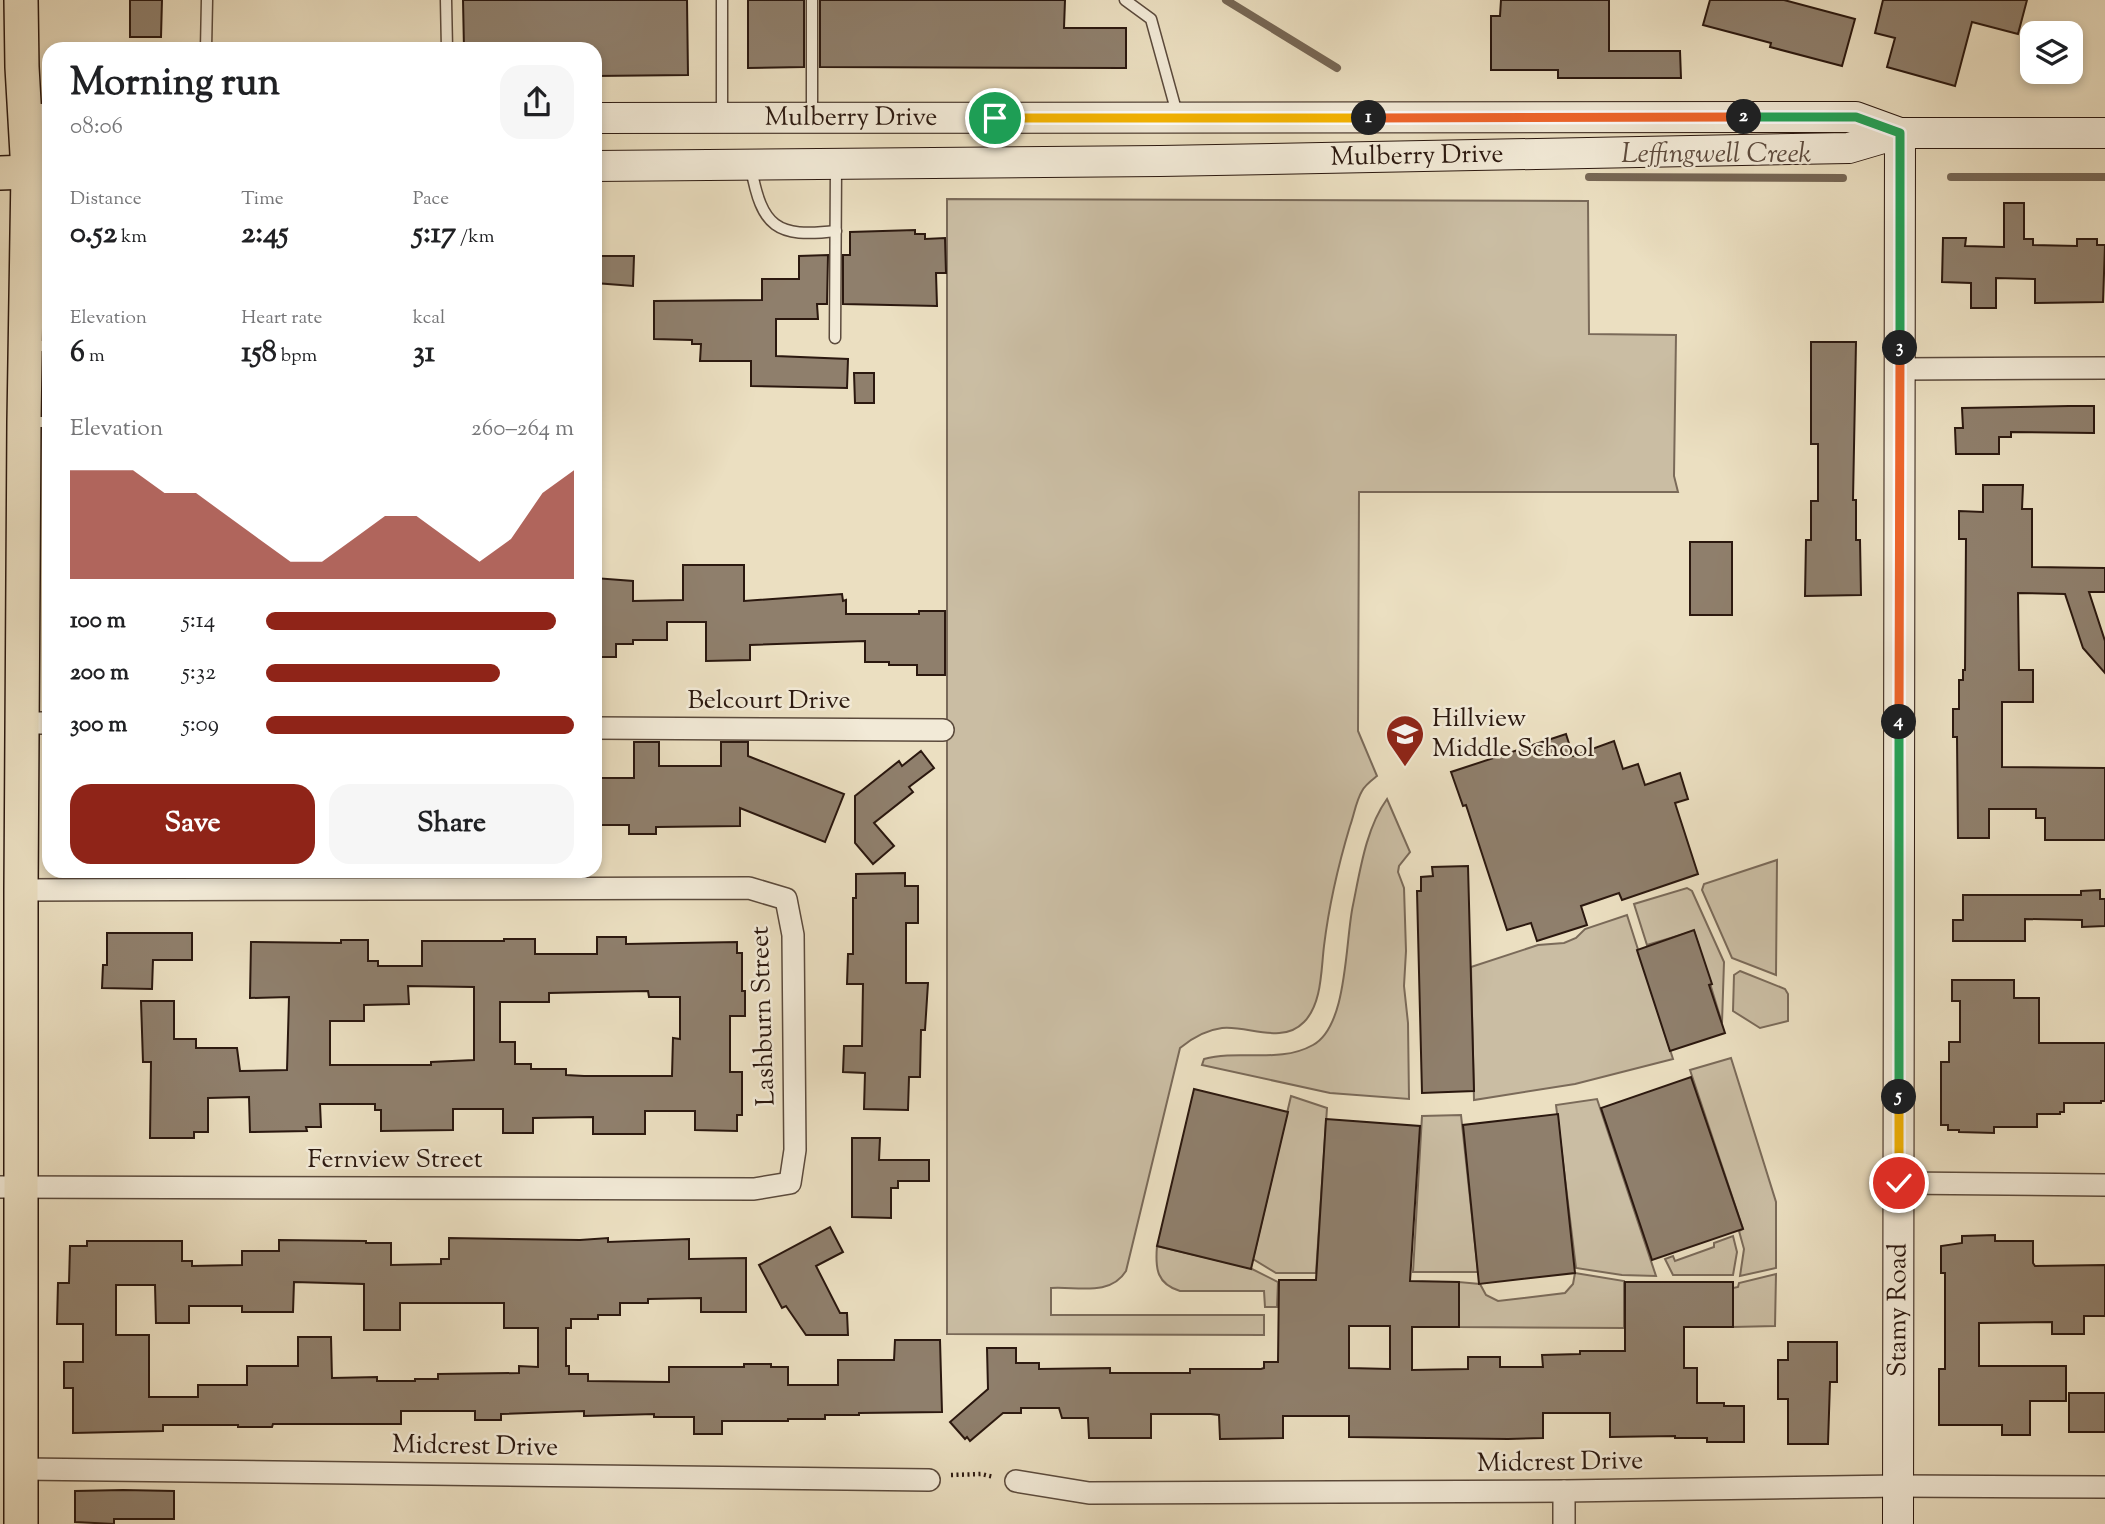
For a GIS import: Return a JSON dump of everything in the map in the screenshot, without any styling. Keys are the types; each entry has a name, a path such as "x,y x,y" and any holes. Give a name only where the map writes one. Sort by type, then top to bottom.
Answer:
{"main road":[{"path":"21,0 26,172 37,346 36,723 21,890 11,1187 22,1469 21,1524"}],"street":[{"name":"Mulberry Drive","path":"602,118 1856,117 1900,133"},
{"path":"1178,118 1183,161"},
{"name":"Mulberry Drive","path":"602,166 1183,161 1849,148 1900,133 2105,133"},
{"name":"Stamy Road","path":"1898,1524 1900,133"},
{"path":"1900,369 2105,368"},
{"name":"Belcourt Drive","path":"602,727 943,730"},
{"name":"Lashburn Street","path":"21,890 750,888 786,899 793,935 795,1150 790,1183"},
{"name":"Fernview Street","path":"11,1187 754,1189 790,1183"},
{"path":"1899,1183 2105,1185"},
{"name":"Midcrest Drive","path":"22,1469 929,1480"},
{"name":"Midcrest Drive","path":"1016,1481 1089,1493 1564,1492 1898,1486 2105,1487"},
{"path":"1564,1492 1564,1524"}],"lane":[{"path":"206,42 207,0"},
{"path":"446,0 447,42"},
{"path":"722,0 722,118"},
{"path":"812,0 812,118"},
{"path":"1125,0 1151,19 1178,118"},
{"path":"750,165 757,199 767,218 781,228 797,234 836,231"},
{"path":"835,338 836,165"}],"path":[{"path":"929,1480 947,1475 981,1474 1016,1481"}],"shaded area":[{"path":"947,199 1588,201 1589,334 1676,335 1674,476 1678,492 1359,492 1358,731 1377,776 1360,795 1342,856 1328,916 1320,986 1314,1006 1304,1022 1286,1032 1222,1028 1200,1035 1180,1048 1126,1271 1119,1279 1102,1287 1051,1288 1051,1315 1264,1315 1264,1335 947,1334"},
{"path":"1387,799 1410,852 1399,866 1398,872 1404,888 1404,986 1408,1023 1409,1099 1330,1093 1202,1065 1204,1059 1218,1056 1273,1055 1300,1051 1313,1045 1324,1035 1339,1002 1350,921 1365,850 1374,823"},
{"path":"1777,860 1776,975 1732,958 1702,890 1704,884"},
{"path":"1687,888 1692,891 1724,962 1722,1023 1694,931 1647,945 1634,904"},
{"path":"1627,915 1673,1059 1575,1084 1474,1100 1471,967 1538,945 1564,943 1576,938 1585,929"},
{"path":"1740,971 1785,989 1788,994 1788,1021 1760,1028 1733,1011 1734,975"},
{"path":"1731,1058 1776,1202 1776,1268 1740,1276 1744,1249 1739,1231 1743,1229 1690,1070"},
{"path":"1291,1096 1327,1108 1316,1273 1276,1273 1253,1259"},
{"path":"1597,1099 1656,1276 1622,1275 1576,1268 1556,1105"},
{"path":"1461,1115 1478,1272 1413,1272 1422,1116"},
{"path":"1733,1236 1737,1252 1733,1275 1673,1275 1665,1259 1673,1256 1675,1261 1714,1247 1714,1243"},
{"path":"1157,1246 1250,1268 1278,1282 1277,1307 1265,1307 1264,1291 1180,1291 1172,1288 1159,1274"},
{"path":"1575,1273 1624,1281 1624,1328 1459,1327 1459,1282 1480,1284 1486,1295 1498,1301 1565,1293 1573,1284"},
{"path":"1776,1274 1775,1326 1733,1327 1733,1288 1738,1287 1739,1283"}],"building":[{"path":"130,0 162,0 161,37 130,37"},
{"path":"463,0 687,0 688,75 602,76 602,42 464,42"},
{"path":"748,0 804,0 804,67 748,68"},
{"path":"820,0 1065,0 1064,28 1126,28 1126,68 820,67"},
{"path":"1501,0 1609,0 1609,51 1680,51 1681,78 1558,78 1558,70 1491,70 1491,16 1500,16"},
{"path":"1710,0 1784,0 1855,19 1842,66 1770,47 1771,43 1703,25"},
{"path":"1883,0 2027,0 2018,34 1972,22 1955,86 1887,67 1895,38 1875,33"},
{"path":"2004,203 2024,203 2024,239 2033,239 2033,245 2077,246 2077,239 2097,239 2097,245 2105,245 2103,302 2035,303 2035,279 1996,278 1996,308 1971,308 1971,283 1942,282 1943,238 1966,238 1965,246 2004,247"},
{"path":"915,230 915,234 925,234 925,239 945,238 946,273 936,273 937,306 843,304 843,255 850,255 850,232"},
{"path":"828,255 827,304 817,304 818,319 776,319 776,356 848,359 847,388 751,386 751,361 700,361 701,344 692,344 692,340 654,339 654,301 762,300 762,279 799,279 799,256"},
{"path":"602,256 634,256 633,286 602,284"},
{"path":"1811,342 1856,342 1853,500 1856,500 1856,540 1860,540 1861,595 1805,596 1806,540 1811,540 1811,501 1818,501 1818,444 1811,444"},
{"path":"854,373 874,373 874,403 855,403"},
{"path":"2094,406 2094,433 2011,432 2011,437 1999,437 1999,454 1956,454 1955,428 1963,428 1962,408"},
{"path":"1983,485 2023,485 2022,509 2032,509 2032,567 2105,568 2105,592 2089,592 2105,641 2105,673 2083,648 2065,594 2018,593 2019,670 2033,670 2033,702 2002,702 2002,767 2105,768 2105,840 2045,840 2045,818 2036,818 2036,809 1989,809 1989,838 1958,838 1957,737 1953,737 1953,709 1959,709 1959,680 1963,680 1965,670 1966,539 1959,539 1959,511 1983,512"},
{"path":"1690,542 1732,542 1732,615 1690,615"},
{"path":"683,565 744,565 744,601 842,594 843,601 846,600 846,614 919,614 919,611 945,611 945,675 917,675 917,665 865,662 865,641 750,645 750,660 706,661 706,622 667,622 667,640 633,640 633,644 616,644 616,657 602,657 602,579 633,581 633,601 683,600"},
{"path":"1566,734 1573,756 1614,741 1623,769 1638,764 1645,785 1680,773 1688,799 1675,803 1698,874 1622,900 1619,893 1581,906 1587,925 1537,941 1531,923 1507,930 1466,805 1463,806 1451,772"},
{"path":"634,742 659,742 659,766 721,766 721,742 748,742 748,756 844,794 825,842 740,808 740,826 656,827 656,834 629,834 629,825 602,825 602,778 634,778"},
{"path":"921,751 934,768 909,787 913,792 874,823 894,846 873,864 855,843 855,796 899,761 902,766"},
{"path":"1468,866 1474,1091 1422,1093 1417,891 1421,891 1421,877 1433,876 1432,867"},
{"path":"905,873 905,886 918,886 918,923 906,923 906,983 928,983 925,1030 921,1030 920,1077 909,1077 908,1110 864,1109 865,1073 843,1072 844,1046 862,1046 863,984 847,984 848,954 853,954 856,874"},
{"path":"2100,890 2100,899 2105,899 2105,926 2082,927 2082,920 2025,919 2025,941 1953,941 1953,920 1963,920 1963,895 2081,895 2081,891"},
{"path":"1694,930 1725,1033 1670,1051 1637,950"},
{"path":"107,933 192,933 192,960 153,960 152,989 102,988 103,965 107,965"},
{"path":"597,937 626,937 626,944 737,942 737,953 742,953 745,1016 730,1016 730,1072 742,1072 742,1115 737,1115 737,1131 695,1130 695,1111 645,1111 645,1134 593,1134 593,1117 533,1118 533,1133 503,1133 503,1109 453,1109 453,1130 381,1131 381,1110 375,1110 375,1104 320,1104 321,1127 306,1127 307,1131 250,1132 249,1097 208,1098 208,1132 194,1132 194,1138 150,1138 151,1062 143,1062 141,1001 174,1001 174,1039 196,1039 196,1048 237,1048 240,1071 287,1070 289,997 250,998 251,942 341,943 341,940 368,940 368,961 378,961 378,966 422,966 422,941 535,939 535,954 597,954","holes":["408,986 474,987 474,1060 431,1062 431,1065 330,1065 330,1021 364,1021 364,1005 409,1004","648,991 649,997 680,997 680,1039 673,1038 672,1076 584,1076 566,1075 566,1069 531,1069 531,1064 515,1064 515,1042 500,1042 500,1002 549,1002 549,993"]},
{"path":"1952,980 2014,980 2014,998 2039,998 2039,1043 2105,1043 2105,1101 2064,1103 2064,1112 2060,1114 2037,1114 2037,1127 1994,1127 1994,1133 1959,1132 1948,1130 1948,1125 1941,1125 1941,1062 1949,1062 1949,1042 1960,1042 1960,1001 1952,1001"},
{"path":"1691,1077 1743,1229 1652,1260 1601,1108"},
{"path":"1194,1089 1288,1112 1251,1269 1157,1246"},
{"path":"1558,1114 1575,1273 1479,1284 1463,1125"},
{"path":"1326,1119 1420,1126 1410,1281 1459,1282 1459,1327 1412,1327 1412,1370 1468,1369 1468,1357 1500,1357 1500,1367 1543,1367 1542,1355 1580,1354 1580,1351 1625,1351 1625,1282 1733,1282 1733,1327 1684,1327 1684,1368 1697,1368 1697,1403 1744,1406 1744,1442 1707,1442 1707,1438 1675,1436 1610,1437 1610,1413 1543,1413 1543,1438 1508,1439 1349,1437 1349,1416 1283,1416 1283,1438 1220,1439 1219,1415 1211,1414 1151,1414 1151,1438 1089,1438 1088,1418 1062,1418 1059,1408 1021,1408 1021,1413 1003,1413 970,1441 950,1422 988,1389 987,1348 1016,1348 1016,1363 1039,1363 1039,1369 1110,1368 1110,1373 1190,1373 1190,1369 1264,1368 1264,1362 1278,1362 1279,1280 1316,1280","holes":["1349,1326 1390,1326 1390,1369 1349,1368"]},
{"path":"852,1138 880,1138 879,1160 929,1160 929,1181 898,1181 898,1188 891,1188 891,1218 852,1217"},
{"path":"830,1227 843,1252 816,1266 840,1313 847,1313 848,1335 806,1335 786,1306 782,1308 759,1265"},
{"path":"1995,1235 1995,1241 2033,1241 2035,1266 2105,1265 2105,1316 2084,1316 2084,1334 2052,1334 2052,1322 1979,1323 1979,1366 2066,1366 2066,1401 2030,1401 2030,1435 2002,1435 2002,1425 1939,1425 1939,1369 1945,1369 1945,1273 1941,1273 1941,1246 1962,1243 1962,1236"},
{"path":"449,1238 608,1238 608,1242 689,1239 689,1259 746,1258 746,1312 701,1312 701,1298 648,1299 648,1303 620,1303 620,1315 598,1315 598,1319 571,1319 571,1328 566,1328 566,1366 569,1366 569,1374 588,1374 588,1381 669,1382 669,1367 744,1367 744,1364 771,1364 771,1367 788,1367 788,1385 838,1385 838,1360 894,1360 895,1340 940,1340 942,1412 859,1413 825,1415 825,1419 788,1421 722,1421 722,1434 694,1434 694,1417 654,1417 654,1414 584,1416 584,1411 501,1414 501,1420 475,1420 475,1411 401,1411 401,1424 273,1424 272,1427 163,1425 163,1431 73,1433 73,1388 64,1388 64,1362 83,1362 83,1324 57,1324 58,1283 69,1283 70,1246 87,1246 87,1241 182,1241 182,1261 192,1261 192,1266 242,1265 242,1251 279,1251 279,1240 391,1243 391,1265 441,1264 441,1259 449,1259","holes":["294,1282 364,1284 364,1330 400,1330 400,1303 504,1303 504,1328 538,1328 538,1367 519,1366 519,1373 438,1374 438,1379 415,1381 377,1381 377,1377 332,1378 331,1337 298,1337 298,1366 247,1366 247,1385 198,1385 198,1397 149,1397 149,1335 116,1335 116,1285 155,1285 156,1323 189,1323 189,1306 242,1306 242,1312 293,1312"]},
{"path":"1788,1342 1837,1342 1837,1382 1830,1382 1828,1444 1788,1444 1788,1399 1778,1399 1778,1360 1788,1360"},
{"path":"2069,1393 2105,1393 2105,1432 2069,1432"},
{"path":"75,1491 174,1491 174,1519 114,1519 114,1524 75,1522"}],"waterway":[{"name":"Leffingwell Creek","path":"1226,0 1337,68"},
{"name":"Leffingwell Creek","path":"1589,177 1843,178"},
{"name":"Leffingwell Creek","path":"1951,177 2105,177"}],"place":[{"name":"Hillview Middle School","path":"1405,768"}],"route":[{"path":"995,118 1856,117 1900,133 1899,1183"}]}
